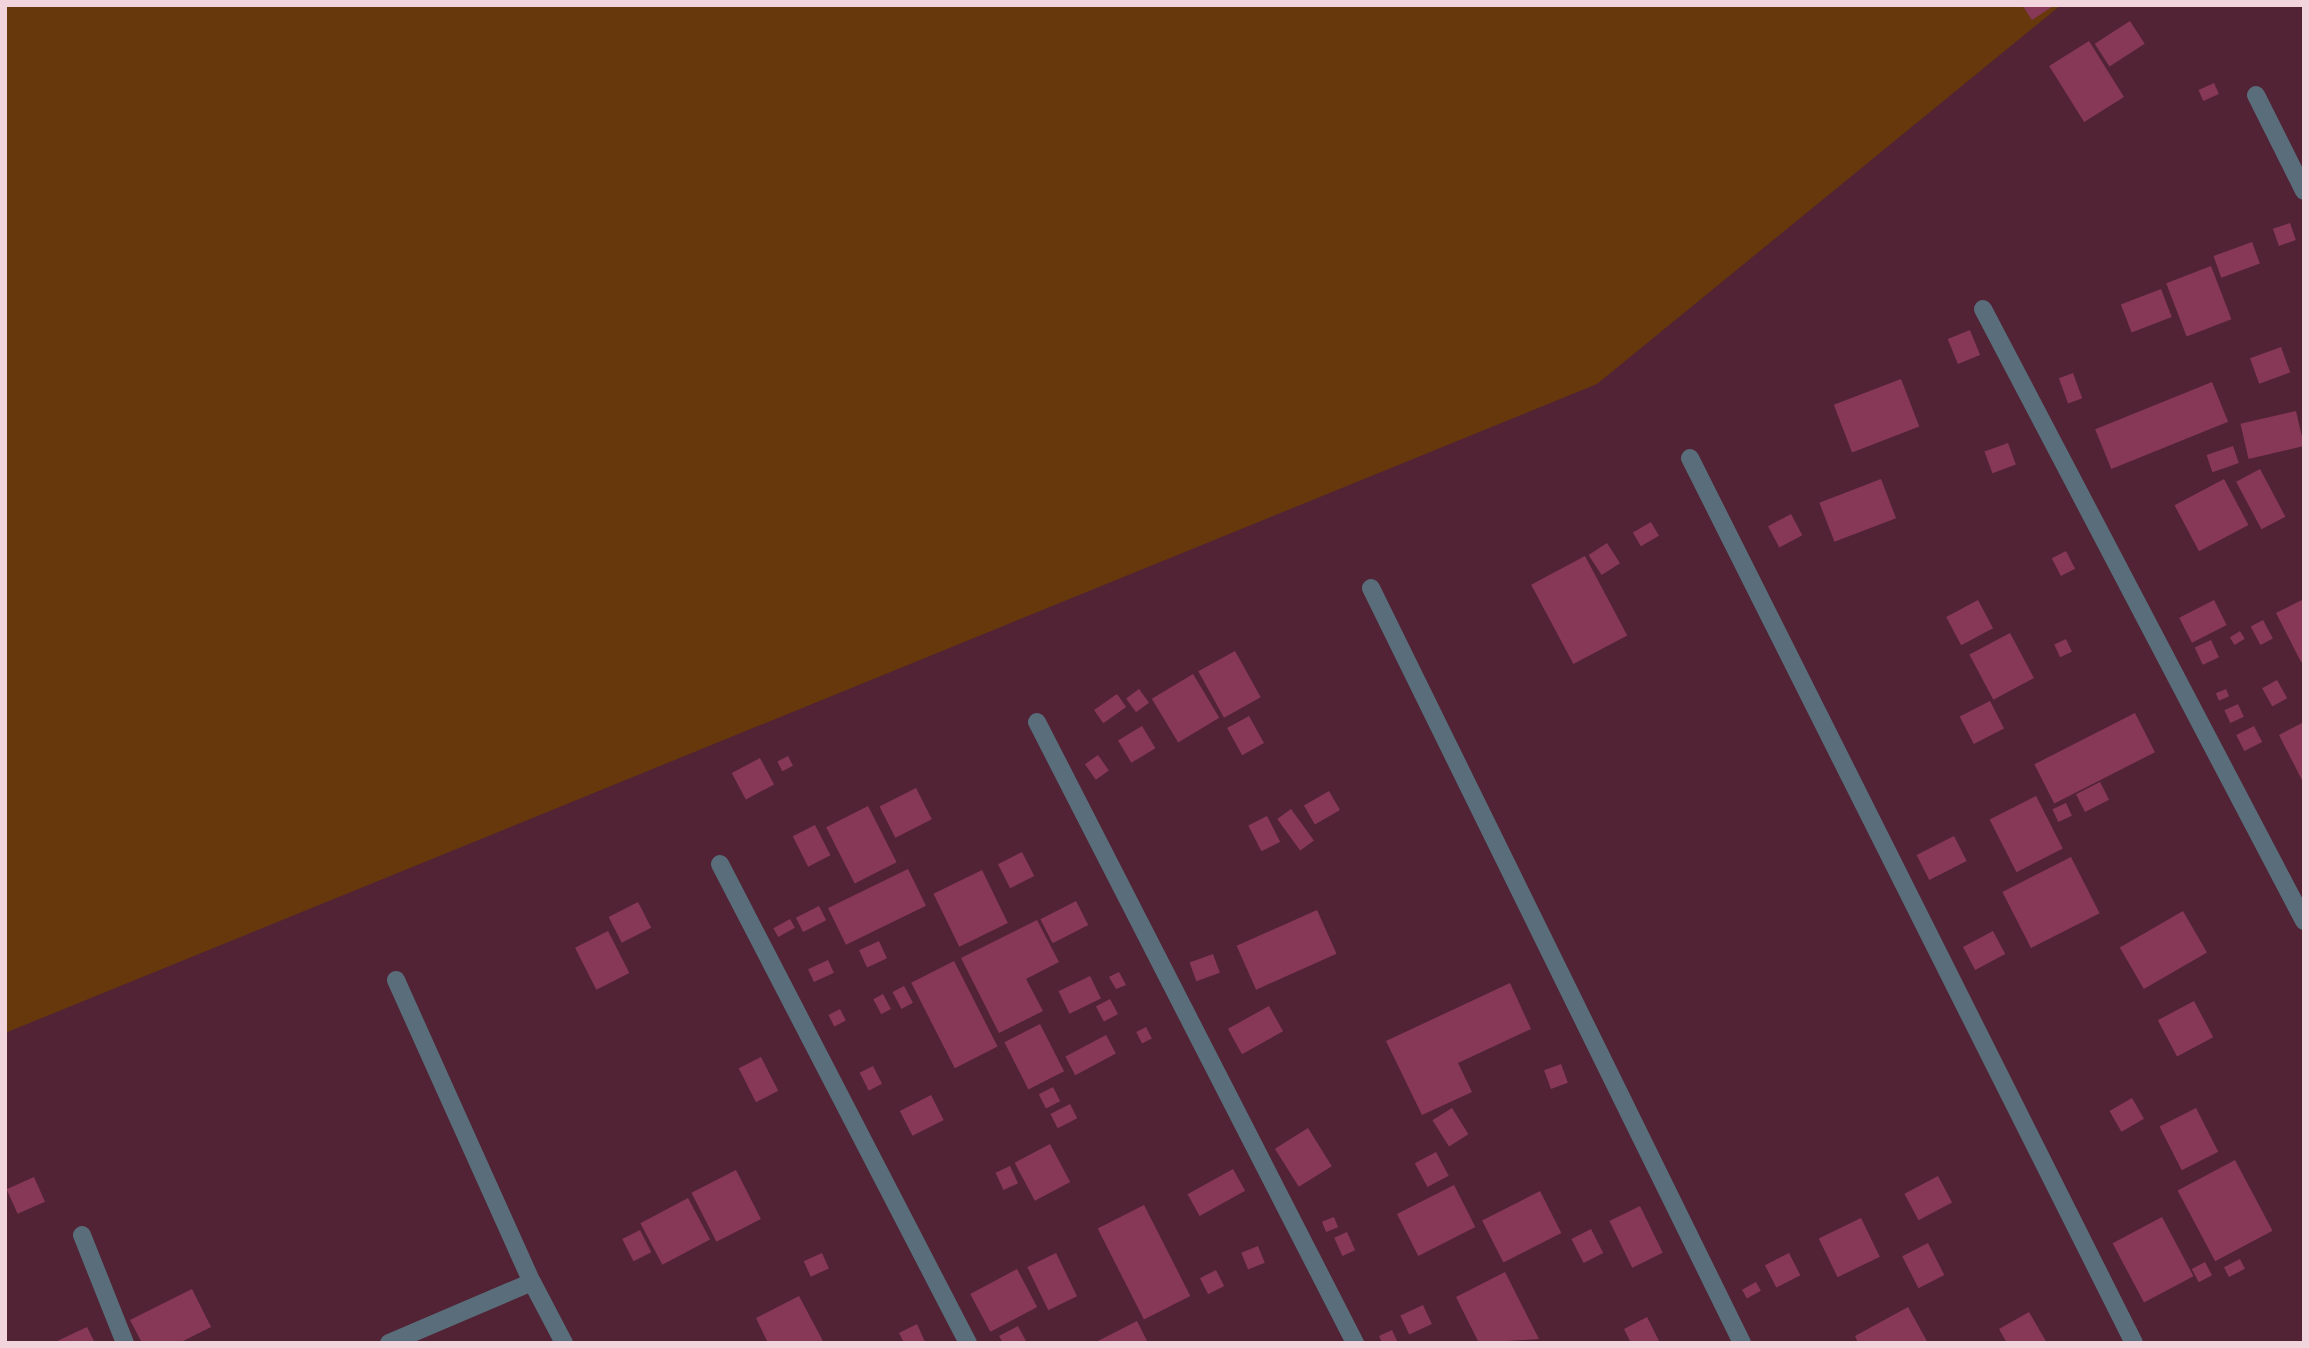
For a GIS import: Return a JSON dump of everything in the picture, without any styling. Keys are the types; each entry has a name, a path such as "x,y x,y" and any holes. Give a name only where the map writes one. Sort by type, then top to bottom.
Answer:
{"street":[{"path":"2256,95 2304,191"},
{"path":"1983,309 2304,921"},
{"path":"1690,458 2134,1343"},
{"path":"1371,588 1742,1343"},
{"path":"1037,722 1355,1343"},
{"path":"720,864 968,1343"},
{"path":"396,980 533,1282 564,1343"},
{"path":"82,1235 125,1343"},
{"path":"389,1343 533,1282"}],"shaded area":[{"path":"5,5 2061,5 1597,384 5,1033"}],"building":[{"path":"2022,5 2055,5 2032,20"},
{"path":"2130,21 2145,44 2109,67 2095,44"},
{"path":"2089,41 2124,97 2084,122 2049,66"},
{"path":"2214,83 2219,94 2203,101 2198,90"},
{"path":"2290,223 2296,240 2279,246 2273,229"},
{"path":"2252,242 2260,264 2221,278 2213,256"},
{"path":"2211,266 2231,319 2187,336 2166,283"},
{"path":"2161,289 2172,317 2132,332 2121,304"},
{"path":"1970,330 1980,355 1958,364 1948,339"},
{"path":"2281,347 2290,372 2259,384 2250,358"},
{"path":"2073,373 2082,398 2068,404 2059,378"},
{"path":"1901,379 1919,427 1852,452 1834,405"},
{"path":"2212,382 2228,422 2111,469 2095,429"},
{"path":"2296,411 2304,446 2249,459 2240,424"},
{"path":"2008,443 2016,465 1992,473 1985,452"},
{"path":"2233,446 2239,463 2212,472 2207,455"},
{"path":"2260,469 2285,517 2262,529 2236,482"},
{"path":"1881,479 1896,518 1834,542 1819,503"},
{"path":"2224,479 2248,525 2199,551 2175,505"},
{"path":"1791,514 1802,535 1779,547 1768,526"},
{"path":"1651,522 1659,536 1641,546 1633,532"},
{"path":"1607,543 1620,563 1602,575 1589,555"},
{"path":"2066,551 2075,569 2061,576 2052,558"},
{"path":"1585,556 1627,635 1573,664 1531,585"},
{"path":"2304,599 2304,661 2301,662 2276,613"},
{"path":"1978,600 1993,628 1961,645 1946,617"},
{"path":"2214,600 2227,625 2192,643 2179,618"},
{"path":"2263,620 2273,639 2260,645 2251,627"},
{"path":"2240,631 2245,639 2235,645 2230,637"},
{"path":"2010,633 2034,678 1993,700 1969,655"},
{"path":"2066,639 2072,652 2060,657 2054,644"},
{"path":"2211,640 2219,657 2203,665 2195,648"},
{"path":"1235,651 1261,697 1224,718 1198,671"},
{"path":"1193,674 1219,718 1178,742 1152,699"},
{"path":"2277,680 2287,698 2272,707 2262,688"},
{"path":"1139,689 1149,703 1136,712 1126,698"},
{"path":"2226,689 2229,696 2219,701 2216,693"},
{"path":"1117,694 1126,707 1103,723 1094,710"},
{"path":"1990,701 2004,729 1974,744 1960,716"},
{"path":"2238,704 2244,717 2230,723 2224,710"},
{"path":"2135,713 2155,752 2054,804 2034,764"},
{"path":"1249,716 1264,743 1242,755 1227,728"},
{"path":"2304,722 2304,784 2279,735"},
{"path":"1142,726 1155,748 1131,763 1118,740"},
{"path":"2254,726 2262,742 2244,751 2236,735"},
{"path":"1098,755 1109,771 1096,780 1085,764"},
{"path":"788,756 793,766 782,771 777,761"},
{"path":"760,758 774,784 746,800 732,773"},
{"path":"2100,782 2109,800 2085,812 2076,794"},
{"path":"916,788 932,819 895,838 879,807"},
{"path":"1329,791 1340,810 1315,825 1304,805"},
{"path":"2036,796 2063,849 2016,872 1990,820"},
{"path":"2066,803 2072,816 2058,822 2052,809"},
{"path":"868,806 897,862 855,883 826,827"},
{"path":"1291,809 1314,841 1300,851 1277,819"},
{"path":"1267,816 1280,842 1261,851 1248,826"},
{"path":"815,825 830,855 808,867 793,836"},
{"path":"1954,836 1967,861 1929,880 1917,855"},
{"path":"1022,852 1034,876 1010,888 998,864"},
{"path":"2071,857 2100,913 2031,948 2002,892"},
{"path":"908,869 926,906 846,945 828,908"},
{"path":"982,870 1008,923 959,947 933,894"},
{"path":"1076,901 1088,925 1053,943 1040,919"},
{"path":"638,902 651,928 622,943 609,917"},
{"path":"819,906 826,920 803,932 796,918"},
{"path":"1317,910 1337,954 1256,990 1237,946"},
{"path":"2183,911 2207,953 2144,989 2120,948"},
{"path":"790,919 795,928 778,937 773,928"},
{"path":"1037,920 1059,962 1026,979 1043,1011 999,1033 961,958"},
{"path":"608,931 629,973 596,990 575,948"},
{"path":"1993,931 2005,954 1975,970 1963,947"},
{"path":"879,941 887,958 867,968 859,950"},
{"path":"1213,954 1220,973 1196,981 1190,963"},
{"path":"828,960 834,973 814,982 808,969"},
{"path":"954,961 998,1047 955,1068 911,983"},
{"path":"1119,972 1126,985 1116,989 1109,977"},
{"path":"1090,976 1101,998 1070,1014 1059,991"},
{"path":"1510,983 1531,1029 1458,1063 1472,1092 1422,1115 1386,1041"},
{"path":"904,986 913,1003 901,1009 893,992"},
{"path":"883,994 891,1009 881,1014 873,999"},
{"path":"1110,999 1118,1014 1104,1022 1096,1007"},
{"path":"2194,1001 2213,1037 2177,1056 2158,1020"},
{"path":"1269,1006 1283,1031 1242,1054 1228,1029"},
{"path":"840,1009 846,1021 834,1026 828,1015"},
{"path":"1040,1024 1064,1071 1028,1089 1004,1042"},
{"path":"1146,1027 1152,1039 1142,1044 1136,1032"},
{"path":"1106,1035 1116,1054 1075,1075 1065,1057"},
{"path":"761,1057 778,1091 756,1102 739,1068"},
{"path":"1561,1064 1568,1083 1551,1089 1544,1070"},
{"path":"873,1066 882,1084 869,1091 860,1073"},
{"path":"1053,1087 1060,1101 1046,1109 1039,1094"},
{"path":"931,1095 944,1120 913,1136 900,1111"},
{"path":"2132,1098 2144,1119 2121,1132 2109,1111"},
{"path":"1070,1104 1077,1118 1058,1128 1050,1114"},
{"path":"1452,1108 1468,1134 1449,1146 1432,1120"},
{"path":"2196,1108 2218,1152 2182,1170 2159,1127"},
{"path":"1308,1128 1332,1166 1299,1187 1275,1149"},
{"path":"1050,1144 1070,1182 1035,1201 1015,1163"},
{"path":"1436,1152 1449,1176 1427,1187 1415,1163"},
{"path":"2235,1160 2273,1231 2215,1261 2178,1191"},
{"path":"1010,1166 1018,1183 1004,1190 995,1173"},
{"path":"1233,1169 1245,1191 1200,1216 1188,1194"},
{"path":"736,1170 761,1219 716,1242 691,1193"},
{"path":"1938,1176 1952,1202 1919,1220 1904,1194"},
{"path":"34,1177 45,1202 18,1214 7,1189"},
{"path":"1454,1185 1475,1227 1418,1256 1397,1214"},
{"path":"1540,1191 1561,1233 1503,1262 1482,1221"},
{"path":"688,1198 710,1239 662,1265 640,1223"},
{"path":"1144,1205 1190,1296 1144,1319 1098,1229"},
{"path":"1640,1206 1663,1253 1632,1268 1609,1221"},
{"path":"1334,1217 1338,1227 1326,1232 1322,1222"},
{"path":"2162,1217 2193,1276 2144,1302 2113,1243"},
{"path":"1861,1218 1880,1257 1838,1277 1819,1239"},
{"path":"1591,1229 1603,1253 1584,1263 1571,1239"},
{"path":"640,1230 651,1252 634,1261 622,1239"},
{"path":"1347,1232 1355,1250 1342,1256 1334,1238"},
{"path":"1928,1243 1944,1275 1919,1288 1902,1256"},
{"path":"1258,1246 1265,1263 1248,1269 1241,1253"},
{"path":"822,1253 829,1269 811,1277 804,1261"},
{"path":"1056,1253 1077,1296 1048,1310 1027,1267"},
{"path":"1789,1253 1800,1275 1776,1288 1765,1265"},
{"path":"2240,1259 2245,1269 2229,1277 2224,1267"},
{"path":"2205,1262 2212,1275 2199,1282 2192,1269"},
{"path":"1017,1269 1037,1307 990,1332 970,1294"},
{"path":"1216,1270 1224,1286 1208,1294 1200,1278"},
{"path":"1505,1272 1539,1339 1479,1343 1456,1297"},
{"path":"1756,1282 1761,1291 1747,1299 1742,1290"},
{"path":"192,1289 211,1327 179,1343 142,1343 130,1320"},
{"path":"799,1296 824,1343 768,1343 756,1318"},
{"path":"1423,1305 1432,1324 1409,1335 1400,1316"},
{"path":"1908,1307 1928,1343 1858,1343 1855,1336"},
{"path":"2029,1312 2047,1343 2007,1343 1999,1329"},
{"path":"1647,1317 1659,1341 1631,1343 1624,1329"},
{"path":"1137,1321 1148,1343 1094,1343"},
{"path":"917,1324 925,1342 904,1343 899,1333"},
{"path":"1018,1326 1027,1343 1003,1343 999,1336"},
{"path":"87,1327 95,1343 53,1343"},
{"path":"1392,1330 1398,1343 1382,1343 1379,1336"}]}
